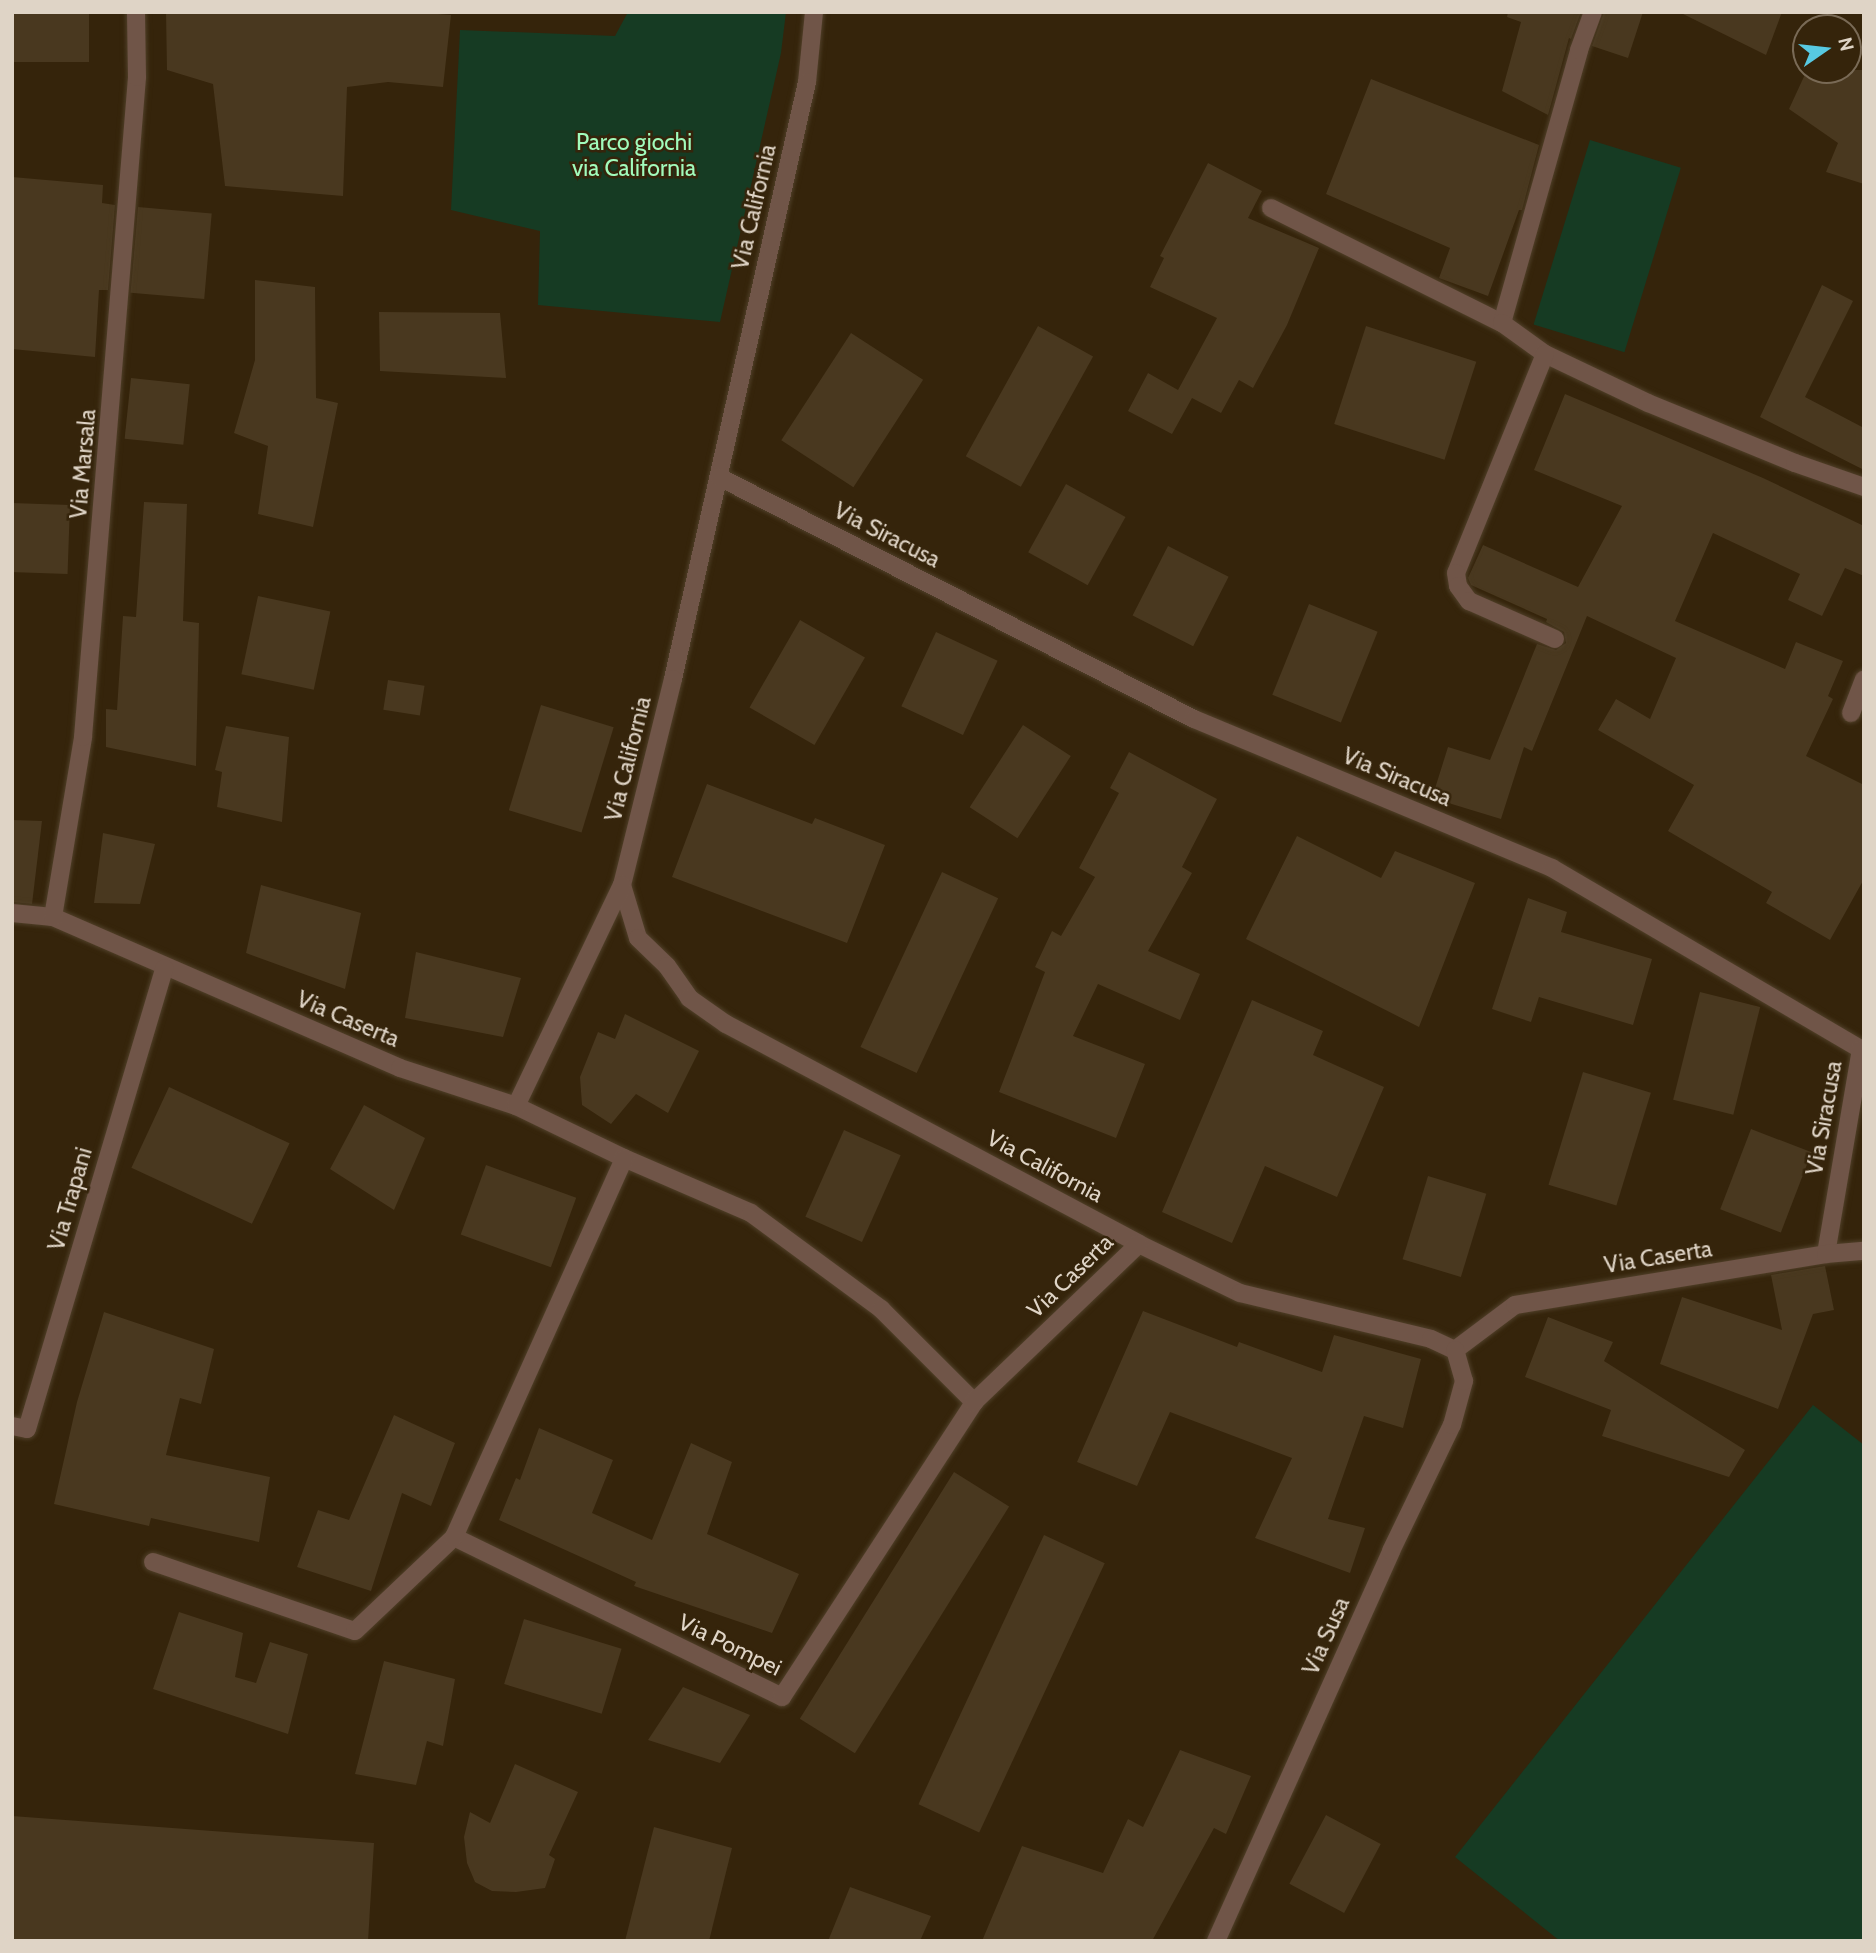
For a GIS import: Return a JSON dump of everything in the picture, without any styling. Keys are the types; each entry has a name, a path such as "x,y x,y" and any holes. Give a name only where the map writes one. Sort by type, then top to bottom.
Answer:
{"street":[{"name":"Via Marsala","path":"53,917 85,724 134,117 136,12"},
{"name":"Via California","path":"814,12 807,82 671,689 622,885 638,938 667,966 689,998 726,1024 1139,1244"},
{"path":"1502,323 1579,50 1593,12"},
{"path":"1271,208 1502,323 1545,354 1648,403 1795,463 1864,487"},
{"path":"1545,354 1456,573 1458,586 1469,601 1555,639"},
{"name":"Via Siracusa","path":"719,477 1194,719 1552,868 1861,1049 1826,1254"},
{"path":"1851,713 1864,679"},
{"path":"516,1106 622,885"},
{"path":"12,913 53,917"},
{"name":"Via Caserta","path":"53,917 164,968 400,1068 516,1106 624,1158 751,1213 881,1309 974,1402 1139,1244 1240,1293 1431,1339 1455,1350 1515,1305 1826,1254 1864,1251"},
{"name":"Via Trapani","path":"12,1426 27,1429 164,968"},
{"path":"153,1562 355,1631 454,1537 624,1158"},
{"name":"Via Susa","path":"1216,1941 1391,1551 1452,1425 1464,1381 1455,1350"},
{"name":"Via Pompei","path":"454,1537 782,1697 974,1402"}],"green space":[{"name":"Parco giochi via California","path":"628,12 786,12 781,53 720,322 538,305 540,231 451,210 460,30 615,36"},
{"path":"1590,140 1681,168 1624,352 1534,325"},
{"path":"1813,1405 1864,1445 1864,1941 1560,1941 1455,1857"}],"building":[{"path":"12,12 89,12 89,62 12,62"},
{"path":"166,12 412,12 451,15 443,87 388,82 347,87 343,196 225,186 213,84 167,70"},
{"path":"1508,12 1581,12 1571,39 1569,38 1548,115 1502,91 1521,22 1507,17"},
{"path":"1604,12 1643,12 1628,58 1592,46"},
{"path":"1679,12 1782,12 1766,55"},
{"path":"1864,70 1864,184 1826,172 1838,143 1789,109 1801,84 1862,84"},
{"path":"1371,79 1539,145 1522,210 1519,210 1488,296 1439,278 1450,248 1326,194"},
{"path":"1208,163 1262,191 1248,218 1319,248 1287,325 1253,388 1239,380 1221,413 1192,398 1172,434 1128,411 1148,373 1178,390 1217,318 1150,287 1164,258 1160,256"},
{"path":"12,177 103,185 102,203 115,205 108,290 99,290 95,357 12,349"},
{"path":"138,207 212,213 204,299 131,293"},
{"path":"255,280 315,287 316,398 338,403 313,527 258,514 268,446 234,433 255,360"},
{"path":"1822,285 1853,301 1805,397 1864,428 1864,470 1760,417"},
{"path":"379,312 500,313 506,378 380,371"},
{"path":"1038,326 1093,357 1021,487 966,456"},
{"path":"1366,326 1476,362 1444,460 1334,424"},
{"path":"851,333 923,380 853,487 781,440"},
{"path":"131,378 190,384 183,445 125,439"},
{"path":"1565,394 1763,478 1864,526 1864,576 1845,568 1822,616 1788,600 1800,574 1713,533 1675,621 1785,669 1796,642 1843,661 1828,696 1833,699 1806,756 1864,785 1864,879 1830,940 1766,903 1772,892 1668,831 1694,785 1598,730 1616,699 1650,719 1676,658 1587,616 1532,751 1524,747 1501,819 1432,798 1448,747 1490,760 1537,644 1556,650 1566,643 1564,632 1546,622 1547,619 1471,585 1468,578 1483,545 1578,587 1622,506 1534,470"},
{"path":"1066,484 1125,517 1088,585 1028,552"},
{"path":"144,502 187,504 183,621 199,623 196,766 106,747 106,709 117,710 123,616 136,617"},
{"path":"12,503 70,505 68,574 12,572"},
{"path":"1168,546 1229,577 1193,646 1133,615"},
{"path":"258,596 330,611 314,690 241,674"},
{"path":"1309,604 1378,632 1341,723 1272,695"},
{"path":"800,620 865,658 814,745 750,707"},
{"path":"936,632 998,661 963,735 901,706"},
{"path":"388,680 425,686 420,715 383,710"},
{"path":"541,705 614,727 582,832 509,810"},
{"path":"1023,725 1071,756 1017,838 970,807"},
{"path":"226,726 289,737 282,822 217,807 222,772 215,770"},
{"path":"1129,752 1217,799 1182,867 1192,873 1148,951 1200,974 1180,1020 1098,984 1073,1036 1145,1064 1116,1138 999,1092 1045,972 1035,967 1052,931 1061,936 1095,877 1079,868 1119,793 1110,788"},
{"path":"707,784 812,824 815,818 885,845 847,943 672,877"},
{"path":"12,820 42,821 32,904 12,902"},
{"path":"103,833 155,844 140,904 94,903"},
{"path":"1297,836 1381,878 1395,851 1475,883 1419,1027 1246,939"},
{"path":"942,872 998,898 917,1073 860,1047"},
{"path":"261,885 361,913 345,989 246,953"},
{"path":"1528,898 1567,912 1561,932 1652,959 1633,1025 1539,997 1531,1022 1492,1009"},
{"path":"416,952 521,978 503,1037 405,1018"},
{"path":"1700,992 1760,1007 1733,1115 1673,1100"},
{"path":"1252,1000 1323,1031 1313,1055 1384,1087 1337,1197 1265,1166 1232,1243 1162,1212"},
{"path":"625,1014 699,1051 668,1113 636,1094 611,1124 582,1105 580,1077 598,1032 615,1039"},
{"path":"1583,1072 1651,1093 1616,1206 1549,1185"},
{"path":"169,1087 290,1143 252,1224 131,1168"},
{"path":"364,1105 425,1138 394,1210 330,1169"},
{"path":"1751,1129 1812,1152 1781,1233 1720,1209"},
{"path":"844,1130 901,1155 862,1242 805,1217"},
{"path":"486,1165 576,1198 551,1267 461,1235"},
{"path":"1428,1176 1486,1194 1461,1277 1403,1259"},
{"path":"1825,1266 1834,1310 1813,1314 1778,1409 1660,1364 1682,1297 1782,1330 1771,1275"},
{"path":"1143,1311 1237,1347 1239,1342 1322,1372 1334,1335 1421,1359 1403,1428 1364,1416 1328,1519 1365,1528 1350,1573 1255,1538 1292,1458 1170,1412 1137,1486 1077,1462"},
{"path":"104,1312 214,1349 201,1404 180,1398 166,1455 270,1477 259,1542 151,1518 149,1526 54,1504 77,1402"},
{"path":"1548,1317 1613,1342 1604,1361 1745,1450 1729,1477 1602,1436 1611,1410 1525,1377"},
{"path":"394,1415 455,1443 431,1506 402,1493 371,1591 297,1567 318,1510 349,1520"},
{"path":"539,1428 613,1460 592,1513 652,1540 691,1443 732,1462 707,1534 799,1574 772,1633 634,1586 636,1582 499,1520 516,1478 520,1480"},
{"path":"954,1472 1009,1506 855,1753 800,1719"},
{"path":"1044,1535 1105,1563 979,1832 918,1804"},
{"path":"179,1612 243,1633 235,1677 256,1683 270,1642 308,1654 288,1734 153,1689"},
{"path":"524,1619 622,1649 602,1714 504,1684"},
{"path":"384,1661 455,1679 443,1746 427,1741 416,1785 355,1774"},
{"path":"683,1687 750,1715 720,1763 648,1740"},
{"path":"1180,1750 1251,1776 1226,1834 1214,1828 1152,1941 982,1941 1022,1846 1103,1873 1128,1819 1143,1827"},
{"path":"515,1764 578,1792 549,1855 555,1859 545,1888 516,1892 492,1891 475,1882 467,1863 464,1837 470,1812 490,1823"},
{"path":"1326,1815 1381,1844 1344,1913 1289,1884"},
{"path":"12,1816 374,1843 368,1941 12,1941"},
{"path":"654,1827 732,1848 709,1941 625,1941"},
{"path":"850,1887 931,1916 920,1941 828,1941"}]}
